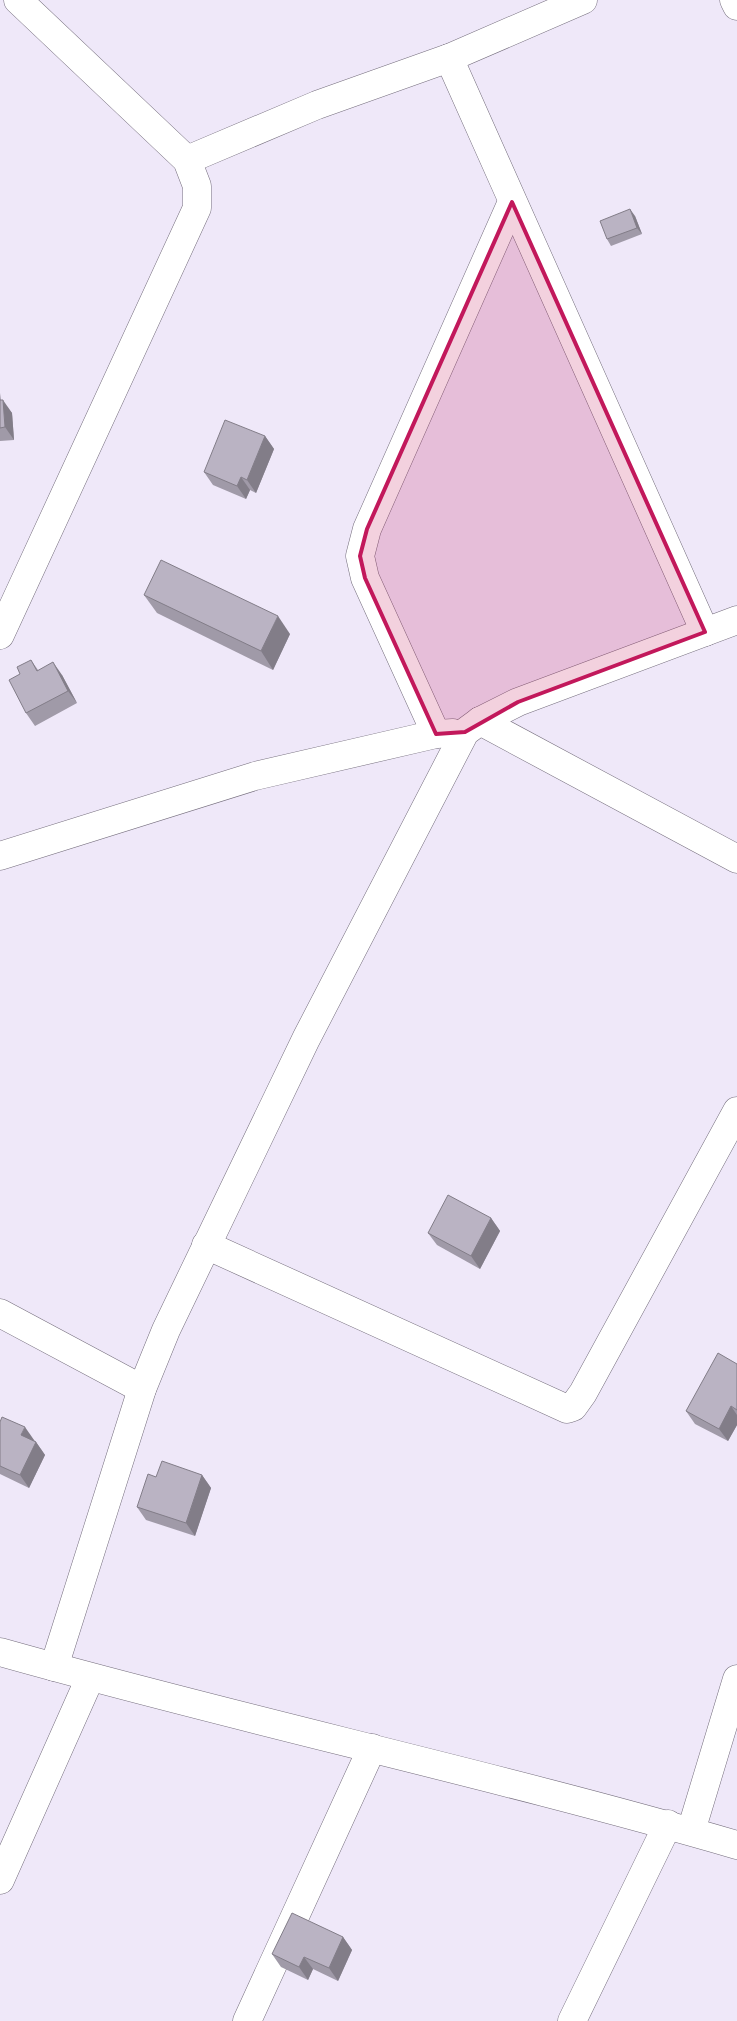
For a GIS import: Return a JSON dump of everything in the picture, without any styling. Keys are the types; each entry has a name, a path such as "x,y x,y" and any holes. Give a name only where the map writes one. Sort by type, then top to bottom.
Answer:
{"street":[{"path":"0,635 196,208 197,186 187,160 18,0"},
{"path":"187,160 317,105 449,58 583,0"},
{"path":"734,0 737,6"},
{"path":"449,58 705,632"},
{"path":"436,734 365,578 360,556 367,529 512,202"},
{"path":"0,856 255,776 472,727 518,702 737,620"},
{"path":"472,727 737,859"},
{"path":"54,1667 142,1389 166,1330 306,1039 472,727"},
{"path":"206,1245 567,1409 573,1407 583,1393 737,1111"},
{"path":"0,1313 142,1389"},
{"path":"0,1652 90,1678 372,1748 737,1844"},
{"path":"0,1880 90,1678"},
{"path":"572,2021 679,1828 737,1679"},
{"path":"247,2021 372,1748"}],"highlighted area":[{"path":"512,202 705,632 518,702 465,732 436,734 365,578 360,556 367,529"}],"building":[{"path":"630,209 637,228 607,239 600,221"},
{"path":"0,400 3,400 5,427 0,428"},
{"path":"225,420 265,436 247,480 241,477 237,486 204,472"},
{"path":"161,560 278,616 261,651 144,595"},
{"path":"31,660 37,671 53,662 68,691 26,713 9,680 20,674 17,667"},
{"path":"448,1195 491,1218 471,1256 428,1233"},
{"path":"718,1353 737,1364 737,1410 731,1406 719,1429 686,1411"},
{"path":"2,1417 25,1427 21,1435 36,1442 20,1475 0,1466 0,1422"},
{"path":"162,1461 202,1475 186,1523 137,1507 148,1474 156,1477"},
{"path":"292,1913 343,1937 329,1968 304,1957 299,1967 272,1954"}]}
